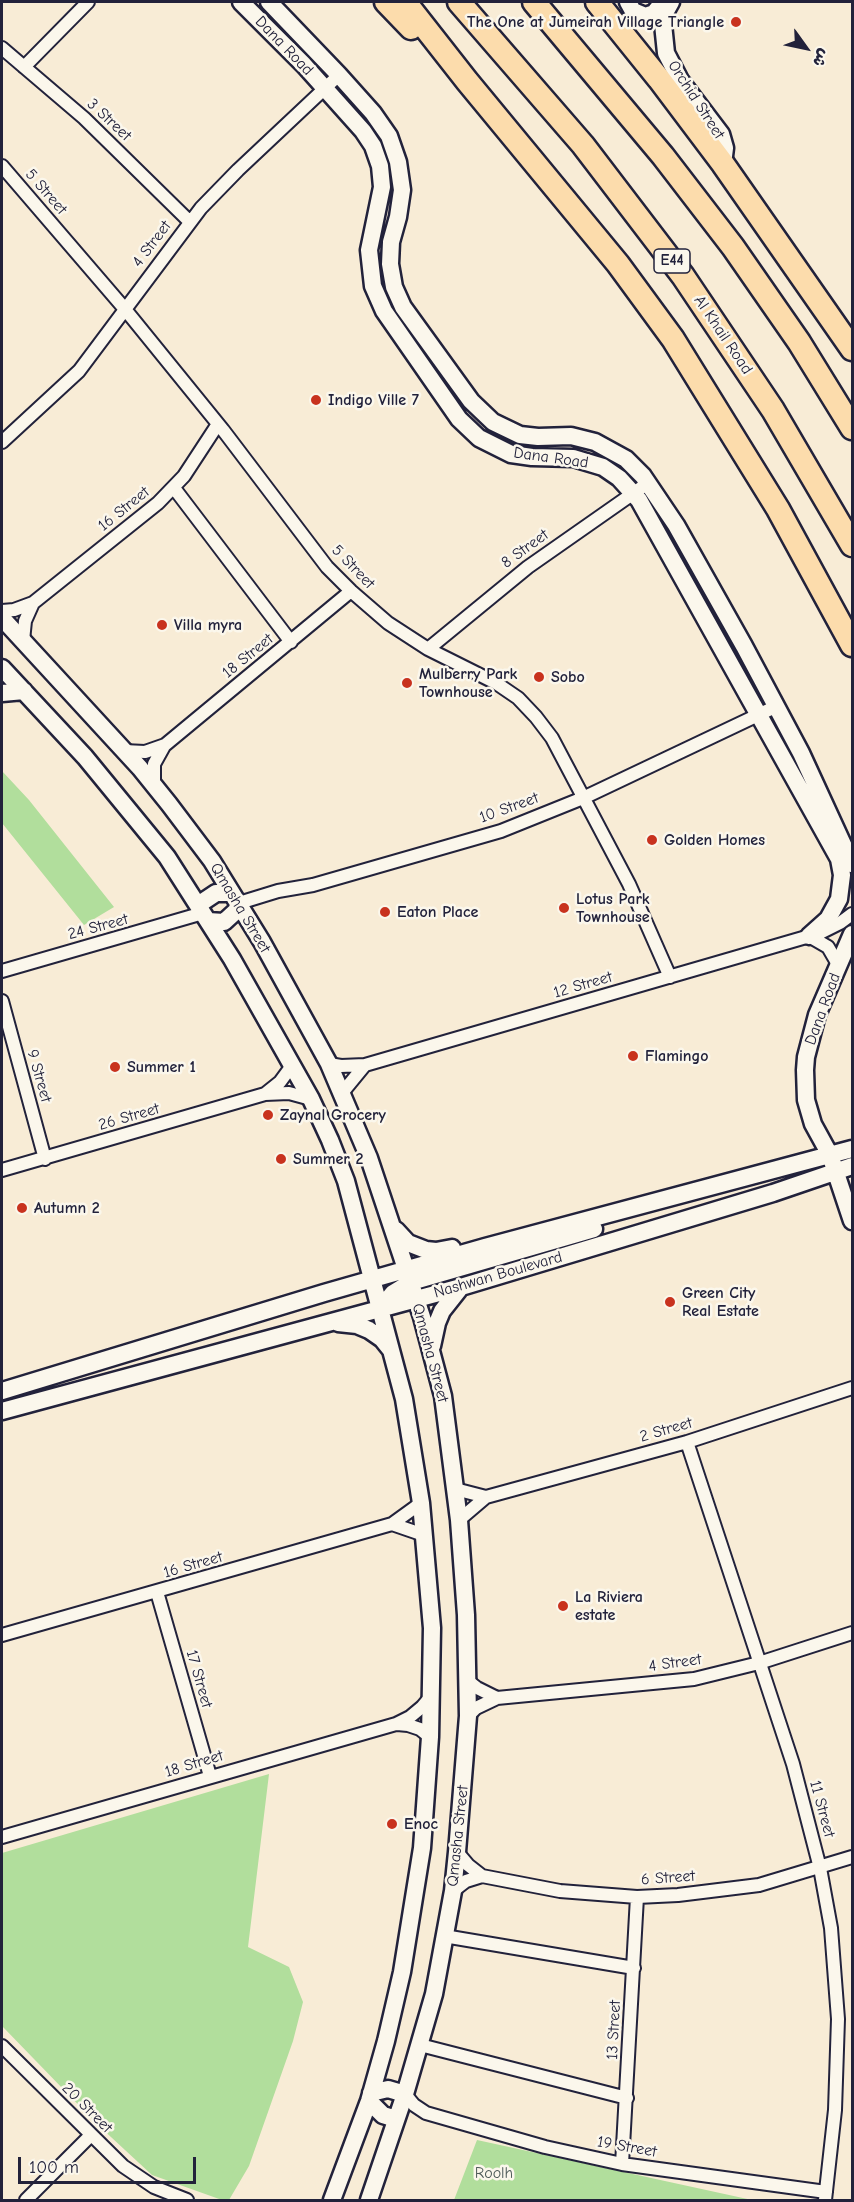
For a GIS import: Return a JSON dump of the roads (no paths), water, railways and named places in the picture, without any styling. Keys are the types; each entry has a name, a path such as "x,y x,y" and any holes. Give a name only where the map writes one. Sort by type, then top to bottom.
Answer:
{"highway":[{"path":"386,2 435,55 467,81"},
{"path":"405,2 593,233 673,339 744,452 810,566 852,645"},
{"name":"Al Khail Road","path":"459,2 583,145 677,268 773,410 852,545"},
{"path":"534,2 634,120 733,247 798,342 852,428"},
{"path":"597,2 723,164 852,349"},
{"path":"744,452 782,496 852,617"}],"street":[{"path":"24,67 88,2"},
{"name":"Dana Road","path":"241,2 325,88 369,139 380,166 381,198 369,250 370,274 377,298 459,419 479,438 501,450 521,456 573,458 593,463 620,478 633,493 836,852 841,867 841,891 828,919 809,936"},
{"name":"Dana Road","path":"269,2 339,75 382,124 389,136 398,162 401,197 391,242 390,264 398,297 471,401 485,416 511,432 531,437 572,436 606,446 626,459 648,483 676,525 777,706 827,807 852,864"},
{"path":"628,2 633,11 645,16 657,10 663,2"},
{"name":"Orchid Street","path":"671,2 666,10 663,24 666,53 680,80 721,134 725,148 723,164"},
{"name":"3 Street","path":"2,48 84,118 190,222"},
{"name":"4 Street","path":"2,442 79,371 190,222 219,189 339,75"},
{"name":"5 Street","path":"2,166 124,308 218,424 327,567 388,623 428,649 496,682 518,698 552,738 628,884 670,977"},
{"name":"16 Street","path":"2,611 14,610 33,603 174,488 218,424"},
{"name":"8 Street","path":"428,649 528,567 648,483"},
{"path":"174,488 291,642"},
{"name":"18 Street","path":"124,751 146,752 165,745 351,591"},
{"path":"23,641 25,621 33,603"},
{"name":"Qmasha Street","path":"2,618 154,785 212,861 329,1064 369,1158 393,1226 432,1350 445,1406 459,1520 468,1681 468,1716 457,1852 453,1891 434,1994 405,2094 369,2200"},
{"name":"Qmasha Street","path":"2,669 110,787 167,857 232,959 311,1100 346,1181 359,1224 411,1434 421,1503 432,1628 432,1695 422,1848 402,1972 370,2097 332,2200"},
{"path":"2,693 24,691"},
{"name":"10 Street","path":"235,898 314,885 501,831 584,798 777,706"},
{"name":"18 Street","path":"154,785 154,764 165,745"},
{"path":"216,892 235,898 236,911 224,922 204,914 204,901 216,892"},
{"name":"24 Street","path":"2,971 204,914"},
{"name":"12 Street","path":"329,1064 365,1065 809,936 831,928 852,914"},
{"name":"Dana Road","path":"852,934 817,1015 805,1070 806,1100 813,1124 830,1155 852,1221"},
{"path":"809,936 828,947 838,966"},
{"name":"9 Street","path":"2,1001 45,1159"},
{"path":"342,1093 365,1065"},
{"name":"26 Street","path":"265,1094 280,1082 291,1067"},
{"name":"26 Street","path":"2,1170 265,1094 289,1093 311,1100"},
{"name":"Nashwan Boulevard","path":"2,1411 380,1309 412,1283 482,1248 852,1149"},
{"name":"Nashwan Boulevard","path":"2,1391 372,1279 461,1287 773,1193 852,1166"},
{"path":"412,1283 652,1212 682,1195"},
{"path":"393,1226 408,1242 426,1250 436,1251 469,1245 482,1248"},
{"path":"432,1350 435,1330 442,1311 461,1287"},
{"path":"331,1323 357,1325 369,1330 382,1339 392,1351"},
{"name":"2 Street","path":"459,1520 486,1497 687,1442 852,1388"},
{"name":"11 Street","path":"687,1442 793,1764 820,1868 832,1939 838,2019 836,2110 826,2196"},
{"name":"2 Street","path":"455,1489 486,1497"},
{"name":"16 Street","path":"2,1635 392,1524 421,1503"},
{"path":"392,1524 424,1535"},
{"name":"17 Street","path":"157,1592 210,1776"},
{"name":"4 Street","path":"468,1716 476,1708 497,1698 694,1679 759,1663 852,1634"},
{"path":"468,1681 497,1698"},
{"name":"18 Street","path":"2,1837 396,1724 410,1717 432,1695"},
{"path":"396,1724 414,1727 430,1737"},
{"path":"457,1852 468,1866 482,1876"},
{"name":"6 Street","path":"482,1876 560,1891 637,1897 698,1893 759,1885 852,1857"},
{"path":"453,1891 466,1881 482,1876"},
{"name":"13 Street","path":"622,2164 637,1897"},
{"path":"444,1936 634,1968"},
{"path":"420,2044 627,2098"},
{"name":"20 Street","path":"2,2046 123,2166 140,2179 187,2200"},
{"path":"396,2119 383,2115 370,2097 388,2089 405,2094"},
{"name":"19 Street","path":"405,2094 426,2114 545,2147 622,2164 826,2196"},
{"name":"19 Street","path":"396,2119 426,2114"},
{"path":"26,2200 91,2135"}],"place":[{"name":"The One at Jumeirah Village Triangle","path":"736,22"},
{"name":"Indigo Ville 7","path":"316,400"},
{"name":"Villa myra","path":"162,625"},
{"name":"Sobo","path":"539,677"},
{"name":"Mulberry Park Townhouse","path":"407,683"},
{"name":"Golden Homes","path":"652,840"},
{"name":"Lotus Park Townhouse","path":"564,908"},
{"name":"Eaton Place","path":"385,912"},
{"name":"Flamingo","path":"633,1056"},
{"name":"Summer 1","path":"115,1067"},
{"name":"Zaynal Grocery","path":"268,1115"},
{"name":"Summer 2","path":"281,1159"},
{"name":"Autumn 2","path":"22,1208"},
{"name":"Green City Real Estate","path":"670,1302"},
{"name":"La Riviera estate","path":"563,1606"},
{"name":"Enoc","path":"392,1824"}],"park label":[{"name":"Roolh","path":"494,2173"}]}
